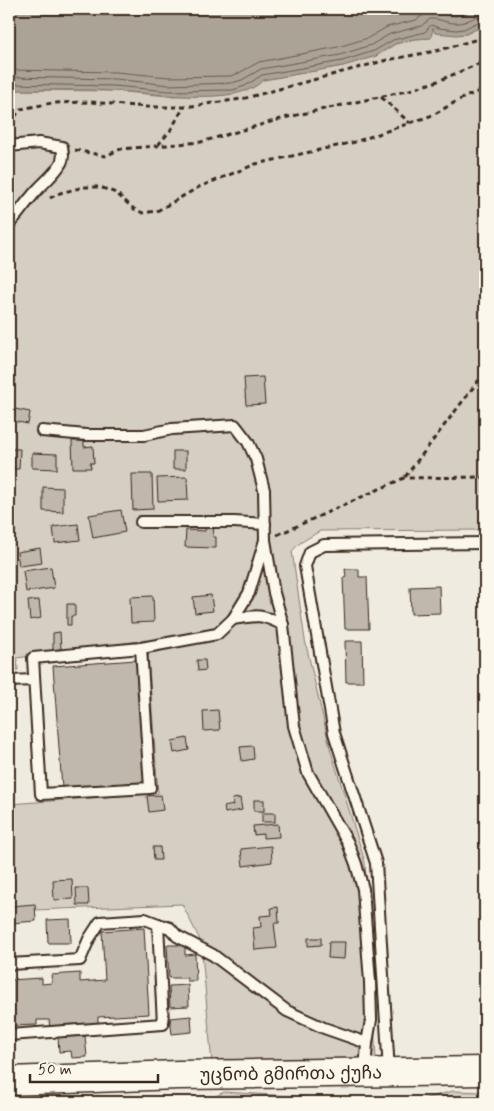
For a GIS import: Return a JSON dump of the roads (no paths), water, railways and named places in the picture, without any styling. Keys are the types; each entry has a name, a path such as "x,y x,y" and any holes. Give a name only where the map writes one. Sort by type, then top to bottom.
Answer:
{"main road":[{"name":"უცნობ გმირთა ქუჩა","path":"9,1080 178,1075 485,1071"}],"lane":[{"path":"9,146 39,143 62,147 64,154 61,163 9,224"},
{"path":"42,431 86,435 144,435 172,430 234,426 248,442 256,459 264,490 265,540 274,593 284,625 294,726 308,773 348,843 363,889 371,1020 367,1043 377,1073"},
{"path":"141,522 265,524"},
{"path":"141,648 150,788 41,794 34,658 141,648 217,634 233,619 249,593 265,540"},
{"path":"377,1073 376,863 334,734 305,566 310,552 324,545 485,543"},
{"path":"233,619 252,615 268,617 284,625"},
{"path":"9,681 34,680"},
{"path":"9,964 80,960 89,939 100,922 145,919 170,928 177,936 212,955 287,1010 324,1028 367,1043"},
{"path":"9,1035 163,1024 158,924"}],"water":[{"path":"9,9 485,9 485,25 466,34 456,35 435,33 433,28 431,38 414,39 395,44 376,56 343,66 263,80 251,89 235,94 193,96 102,90 18,90 9,88"}]}
